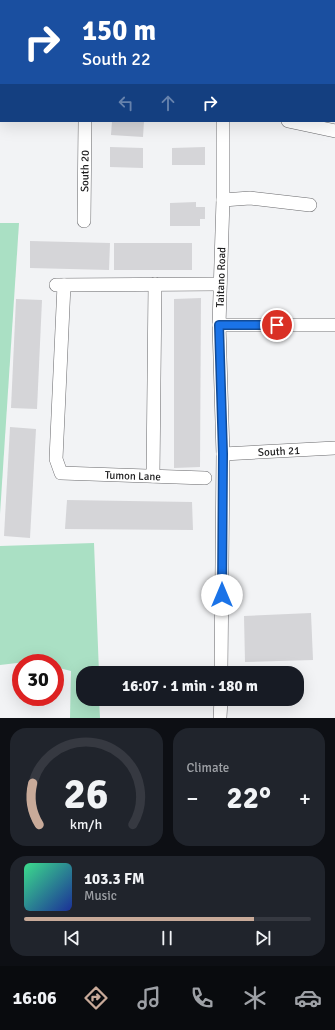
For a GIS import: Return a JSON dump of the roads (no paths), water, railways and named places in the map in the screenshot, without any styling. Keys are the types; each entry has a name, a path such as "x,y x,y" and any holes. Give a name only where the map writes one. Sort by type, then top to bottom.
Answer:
{"street":[{"name":"South 20","path":"84,221 85,122"},
{"name":"Taitano Road","path":"221,666 223,454 219,325 223,200 222,122"},
{"path":"293,122 335,131"},
{"path":"223,200 250,198 310,205"},
{"path":"153,476 156,284 220,284"},
{"name":"Tumon Lane","path":"156,284 59,285 56,459 61,473 205,478"},
{"path":"219,325 335,325"},
{"name":"South 21","path":"223,454 335,448"},
{"path":"220,718 221,706"}]}
